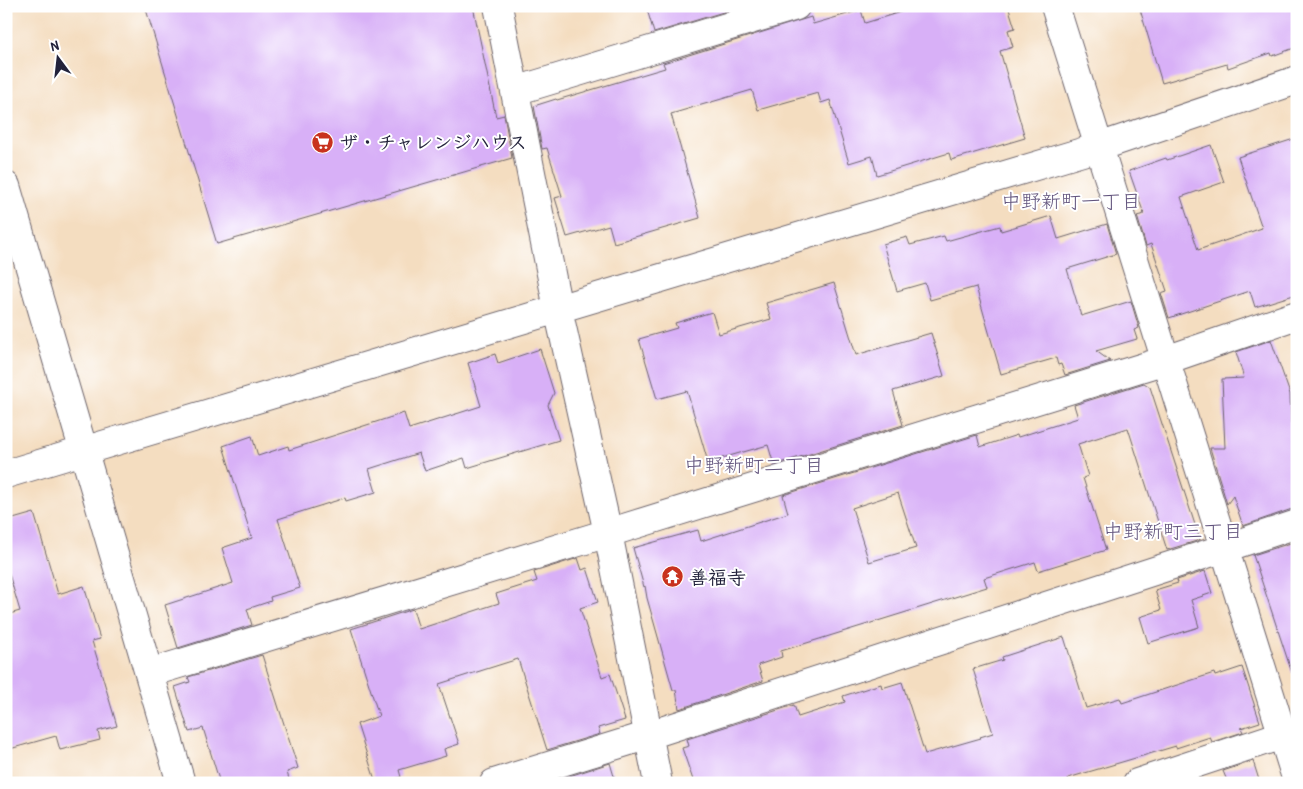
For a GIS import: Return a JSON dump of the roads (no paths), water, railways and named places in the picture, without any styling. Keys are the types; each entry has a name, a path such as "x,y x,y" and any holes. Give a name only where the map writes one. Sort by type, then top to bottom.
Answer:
{"street":[{"path":"498,6 558,309 608,533 658,783"},
{"path":"515,91 796,6"},
{"path":"1055,6 1225,548 1290,732 1297,781"},
{"path":"6,474 1099,147 1297,80"},
{"path":"6,186 181,783"},
{"path":"149,673 1166,360 1297,315"},
{"path":"494,783 649,735 1297,524"},
{"path":"1137,783 1290,732"}],"place":[{"name":"ザ・チャレンジハウス","path":"323,142"},
{"name":"善福寺","path":"673,577"}],"district":[{"name":"中野新町一丁目","path":"1071,200"},
{"name":"中野新町二丁目","path":"754,464"},
{"name":"中野新町三丁目","path":"1173,530"}]}
